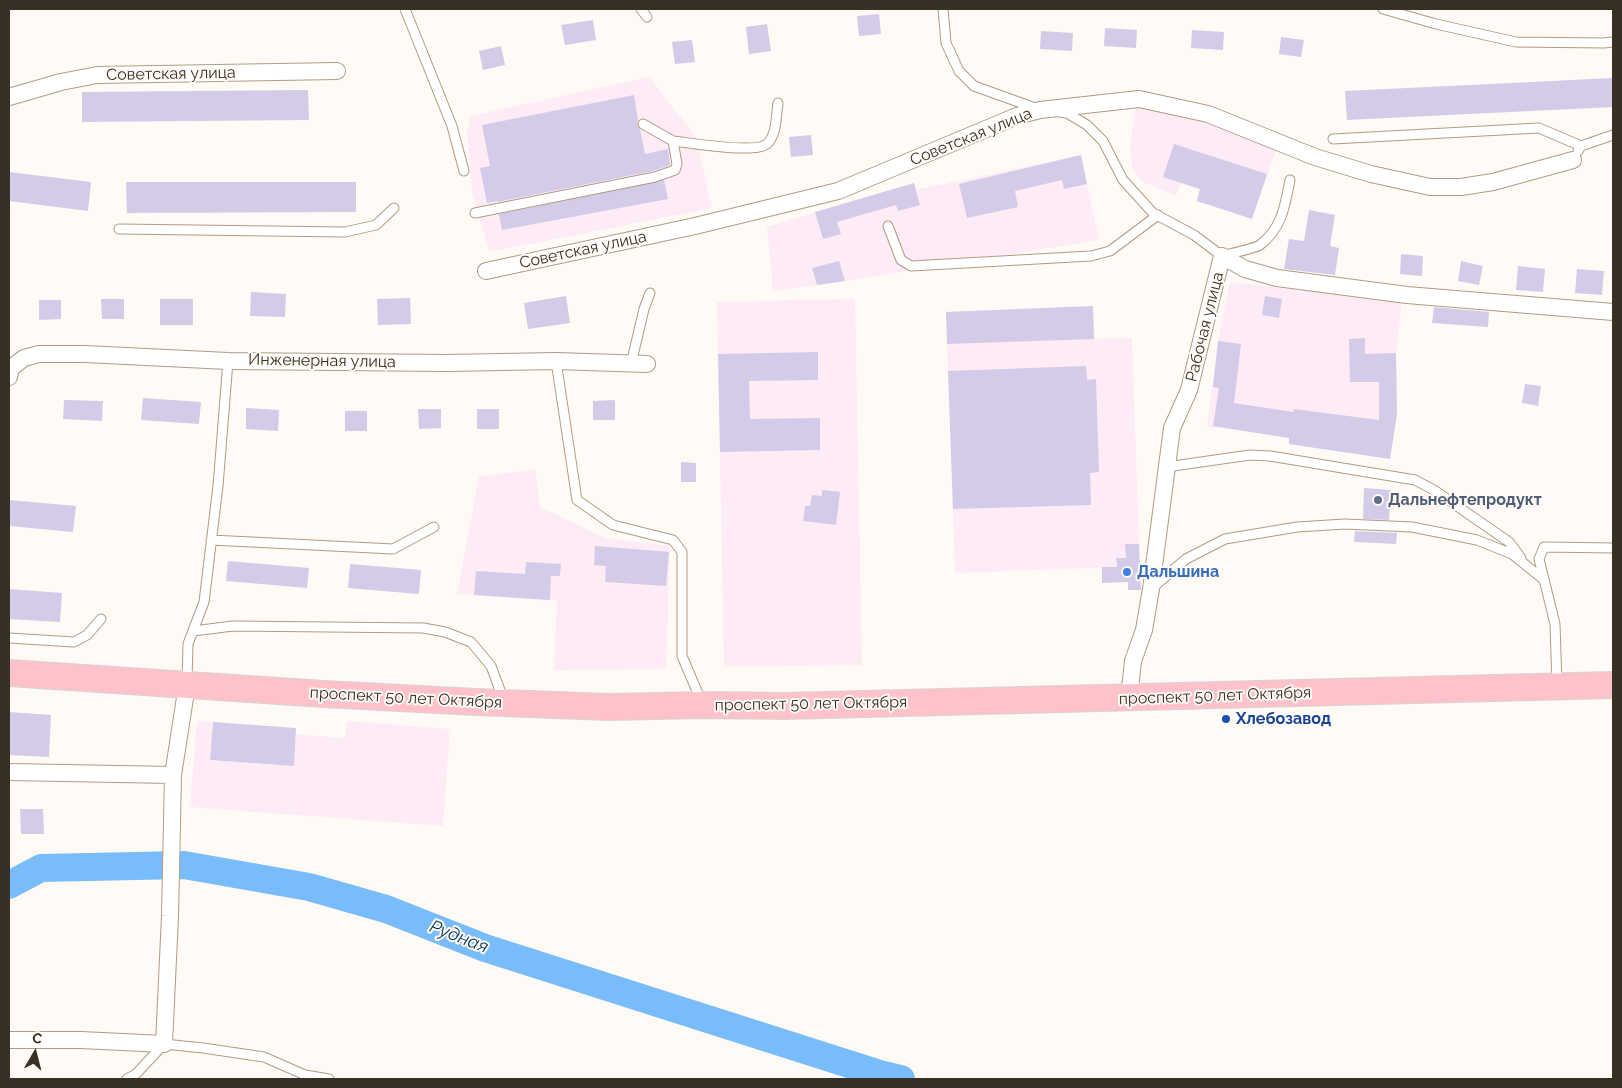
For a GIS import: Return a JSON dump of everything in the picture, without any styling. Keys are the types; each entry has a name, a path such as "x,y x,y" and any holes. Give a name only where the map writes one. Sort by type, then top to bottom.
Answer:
{"main road":[{"name":"проспект 50 лет Октября","path":"9,673 324,694 609,707 784,706 1613,685"}],"street":[{"name":"Советская улица","path":"9,97 60,82 96,75 337,71"},
{"name":"Советская улица","path":"486,271 695,226 838,191 1017,116 1040,110 1139,99 1208,114 1315,157 1371,174 1430,187 1461,187 1493,182 1577,153"},
{"name":"Рабочая улица","path":"1129,698 1133,661 1144,630 1151,589 1172,428 1189,390 1222,256 1245,269 1277,278 1406,296 1613,312"},
{"name":"Инженерная улица","path":"9,377 11,368 24,358 39,354 228,360 447,363 556,361 639,364"},
{"path":"9,1040 81,1040 164,1044 170,916 173,775 187,685"},
{"path":"9,772 173,775"}],"lane":[{"path":"405,9 452,126 464,171"},
{"path":"641,9 646,17"},
{"path":"943,9 946,43 959,70 974,86 1040,110 1067,114 1087,125 1103,141 1123,180 1153,213 1194,235 1222,256 1258,246 1278,226 1284,211 1290,180"},
{"path":"1383,9 1436,24 1516,42 1604,44 1613,42"},
{"path":"643,124 673,141 738,148 757,148 766,144 773,134 778,103"},
{"path":"1333,139 1539,128 1577,153 1613,135"},
{"path":"475,213 655,177 675,170 677,164 673,141"},
{"path":"119,229 345,232 376,225 394,208"},
{"path":"888,226 901,260 911,266 1091,256 1110,251 1158,215"},
{"path":"639,364 644,309 650,293"},
{"path":"187,685 188,644 204,602 212,540 228,360"},
{"path":"556,361 577,500 613,525 673,540 682,552 682,656 704,705"},
{"path":"1166,467 1250,455 1270,456 1415,480 1434,490 1509,542 1526,565"},
{"path":"1151,589 1186,559 1225,539 1297,527 1345,524 1412,527 1477,540 1512,554 1543,579"},
{"path":"212,540 393,549 434,527"},
{"path":"1557,686 1555,624 1539,559 1544,546 1613,548"},
{"path":"9,638 74,642 86,635 101,619"},
{"path":"193,631 242,626 423,628 445,632 471,642 491,666 505,703"},
{"path":"127,1079 134,1077 164,1044 264,1057 305,1075 329,1079"},
{"path":"296,1079 305,1075"}],"shaded area":[{"path":"649,77 696,137 712,208 489,252 472,191 467,132 471,116"},
{"path":"1136,107 1148,107 1205,122 1276,150 1252,219 1197,201 1200,189 1181,183 1176,196 1141,181 1132,167 1130,147"},
{"path":"1081,155 1099,240 773,291 767,227 914,183 916,190"},
{"path":"1230,282 1402,302 1396,353 1397,414 1390,459 1289,444 1289,438 1207,426 1218,341"},
{"path":"855,299 862,665 724,667 717,302"},
{"path":"1093,306 1095,339 1132,338 1139,544 1125,544 1126,558 1116,558 1117,567 955,573 946,312"},
{"path":"535,469 540,507 605,538 670,546 666,669 554,670 557,601 457,594 479,477"},
{"path":"197,721 213,722 210,760 293,766 296,734 345,738 347,721 450,729 443,826 190,807"}],"building":[{"path":"879,14 881,34 859,36 857,16"},
{"path":"593,20 596,40 565,45 561,25"},
{"path":"767,24 771,51 749,54 746,27"},
{"path":"1105,28 1137,30 1136,48 1104,46"},
{"path":"1192,30 1224,32 1223,50 1191,48"},
{"path":"1041,31 1073,33 1072,51 1040,49"},
{"path":"1281,37 1304,40 1301,57 1279,54"},
{"path":"692,40 695,62 675,64 672,42"},
{"path":"501,46 505,65 483,70 479,51"},
{"path":"1613,78 1613,107 1347,120 1345,91"},
{"path":"308,90 309,120 82,122 82,92"},
{"path":"634,95 637,125 640,129 645,154 668,149 670,165 653,171 487,203 480,168 490,166 482,125"},
{"path":"811,135 813,155 791,157 789,137"},
{"path":"1174,144 1267,174 1252,219 1197,201 1200,189 1163,177"},
{"path":"1081,155 1087,184 1064,189 1062,180 1015,191 1018,207 967,218 959,184"},
{"path":"9,172 91,182 88,211 9,201"},
{"path":"664,180 668,199 502,230 499,214"},
{"path":"126,182 356,182 356,212 127,213"},
{"path":"914,183 920,205 898,211 896,205 837,222 841,234 823,239 815,212"},
{"path":"1309,210 1335,215 1330,246 1339,248 1335,275 1284,269 1289,239 1304,241"},
{"path":"1401,254 1423,256 1422,276 1400,274"},
{"path":"839,261 845,281 817,285 812,268"},
{"path":"1461,261 1483,266 1479,285 1458,281"},
{"path":"1518,266 1545,269 1543,292 1516,290"},
{"path":"1577,269 1604,271 1602,295 1575,293"},
{"path":"251,292 286,294 285,317 250,316"},
{"path":"566,296 570,323 528,329 524,303"},
{"path":"1265,296 1282,299 1279,318 1262,315"},
{"path":"410,298 411,324 378,325 377,299"},
{"path":"101,299 124,299 124,319 102,319"},
{"path":"160,299 193,299 193,325 160,325"},
{"path":"39,300 61,300 61,319 39,320"},
{"path":"1093,306 1094,339 947,344 946,312"},
{"path":"1434,307 1489,312 1488,327 1432,323"},
{"path":"1365,338 1365,354 1396,353 1397,414 1390,459 1289,444 1289,438 1213,426 1219,388 1213,387 1218,341 1241,344 1234,403 1293,412 1294,409 1379,420 1379,382 1350,382 1349,339"},
{"path":"818,352 818,380 749,381 750,419 820,418 820,450 720,452 718,354"},
{"path":"1086,366 1087,380 1096,379 1099,472 1090,473 1091,505 953,509 948,371"},
{"path":"1525,384 1541,386 1538,406 1522,403"},
{"path":"143,398 201,402 199,424 141,420"},
{"path":"64,400 103,401 102,421 63,419"},
{"path":"615,400 615,420 593,420 593,401"},
{"path":"246,408 279,410 278,431 246,429"},
{"path":"418,409 441,409 441,428 419,429"},
{"path":"477,409 499,409 499,429 477,429"},
{"path":"345,411 367,411 367,431 345,431"},
{"path":"681,462 696,463 696,482 681,482"},
{"path":"1364,488 1391,490 1389,520 1363,519"},
{"path":"822,490 840,492 836,525 803,521 805,506 810,506 812,495 822,496"},
{"path":"9,500 76,506 73,532 9,526"},
{"path":"1355,531 1397,533 1396,544 1354,542"},
{"path":"1125,544 1139,544 1141,590 1128,590 1128,582 1102,583 1102,567 1117,567 1116,558 1126,558"},
{"path":"595,546 669,552 666,586 605,582 606,566 594,565"},
{"path":"228,561 309,568 307,588 226,581"},
{"path":"526,562 561,564 560,576 551,576 550,600 474,595 476,571 525,574"},
{"path":"350,564 421,570 419,594 348,588"},
{"path":"9,589 62,593 60,622 9,619"},
{"path":"9,712 51,715 49,757 9,755"},
{"path":"213,722 296,728 294,766 210,760"},
{"path":"20,809 43,809 44,834 21,834"}],"waterway":[{"name":"Рудная","path":"9,885 41,868 184,865 309,887 386,909 485,948 880,1074 901,1079"}],"place":[{"name":"Дальнефтепродукт","path":"1378,500"},
{"name":"Дальшина","path":"1127,572"},
{"name":"Хлебозавод","path":"1226,719"}]}
